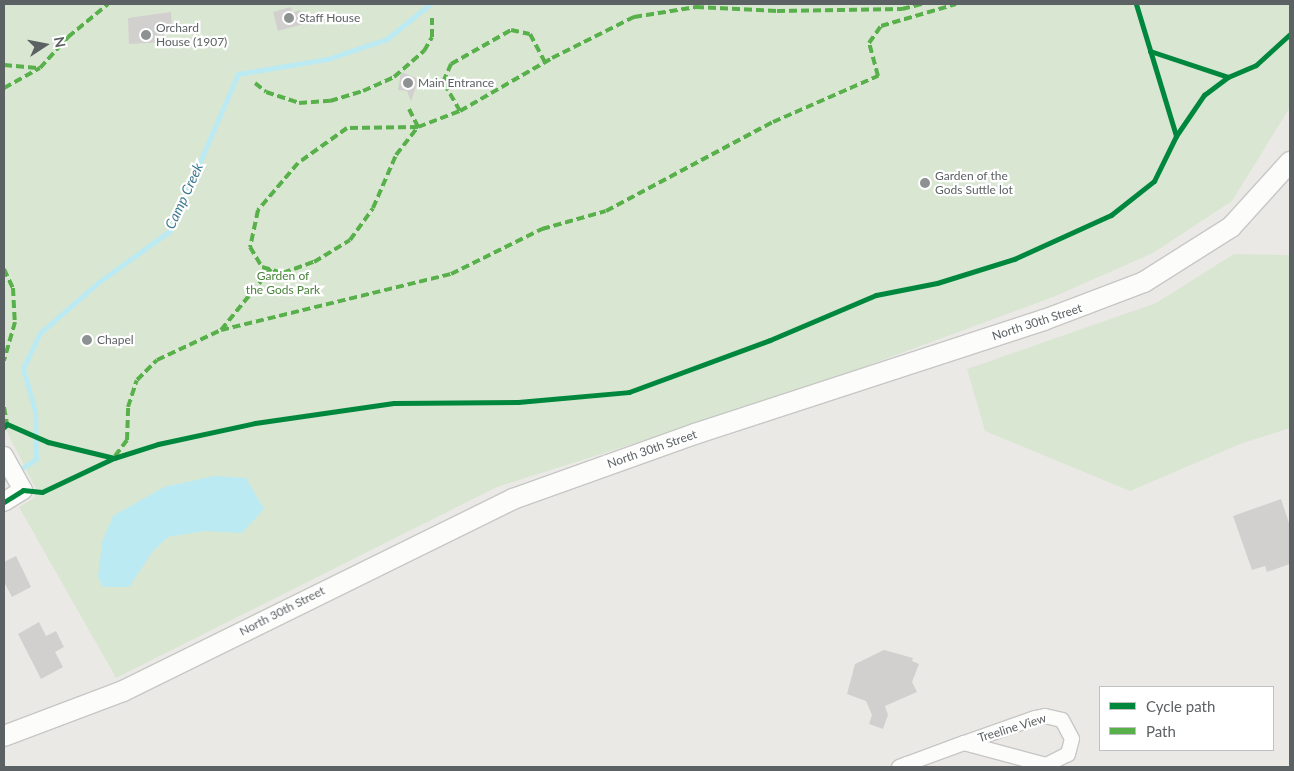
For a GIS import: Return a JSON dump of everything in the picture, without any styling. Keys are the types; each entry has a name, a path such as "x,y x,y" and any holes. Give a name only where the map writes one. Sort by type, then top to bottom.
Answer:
{"main road":[{"name":"North 30th Street","path":"4,736 123,691 513,499 704,431 1044,320 1144,282 1232,227 1290,162"}],"street":[{"path":"4,455 24,490 4,502"},
{"name":"Treeline View","path":"899,767 964,743 1035,718 1053,716 1062,720 1072,739 1068,754 1046,765 964,743"}],"green space":[{"name":"Garden of the Gods Park","path":"4,4 1290,4 1290,107 1232,201 1153,253 1053,297 793,393 497,487 116,678 19,507 34,498 36,489 4,426"},
{"path":"1234,254 1290,255 1290,428 1240,444 1130,491 985,431 967,369 1156,303"}],"water":[{"path":"214,476 246,478 264,509 242,533 204,531 168,537 153,551 129,587 103,587 98,577 102,542 113,516 164,487"}],"building":[{"name":"Staff House","path":"291,7 292,13 300,10 304,24 278,31 273,12"},
{"name":"Orchard House (1907)","path":"171,12 172,27 164,28 165,42 129,44 128,18"},
{"name":"Main Entrance","path":"401,72 419,79 411,101 407,91 398,90"},
{"path":"1281,499 1290,526 1290,564 1267,572 1265,566 1252,570 1233,516"},
{"path":"16,556 31,587 12,597 4,582 4,562"},
{"path":"39,622 46,636 56,631 64,647 55,652 63,667 41,679 18,634"},
{"path":"884,650 913,658 912,661 919,664 912,682 917,692 885,706 888,715 883,729 869,724 872,715 866,701 847,694 855,664"}],"waterway":[{"name":"Camp Creek","path":"18,471 36,459 35,411 23,369 39,334 99,282 170,231 238,74 328,59 387,39 430,4"},
{"name":"Camp Creek","path":"4,480 12,475"}],"marked path":[{"path":"4,88 40,68 68,37 108,4"},
{"path":"409,109 418,127 347,128 298,163 258,210 250,247 262,267 283,273 314,262 350,240 373,208 396,155 418,127 460,111 552,58 634,17 696,7 777,11 902,9 922,4"},
{"path":"115,456 127,440 128,407 137,380 157,360 221,330 451,274 542,229 606,211 773,122 878,76 869,43 881,26 956,4"},
{"path":"255,83 266,92 299,103 330,101 363,91 394,77 424,51 432,37 432,18"},
{"path":"460,111 443,82 451,64 511,30 530,34 545,62"},
{"path":"4,65 40,68"},
{"path":"4,269 13,288 15,322 4,360"},
{"path":"221,330 271,269"},
{"path":"4,407 7,424"}],"cycle path":[{"path":"1136,4 1176,136"},
{"path":"4,502 23,490 42,492 114,458 158,444 255,423 394,403 518,402 629,392 770,340 876,295 937,283 1014,259 1111,215 1154,181 1176,136 1204,95 1228,77 1256,65 1290,34"},
{"path":"1150,51 1228,77"},
{"path":"4,427 7,424 48,442 114,458"}],"place":[{"name":"Staff House","path":"289,18"},
{"name":"Orchard House (1907)","path":"146,35"},
{"name":"Main Entrance","path":"408,83"},
{"name":"Garden of the Gods Suttle lot","path":"925,183"},
{"name":"Chapel","path":"87,340"}]}
